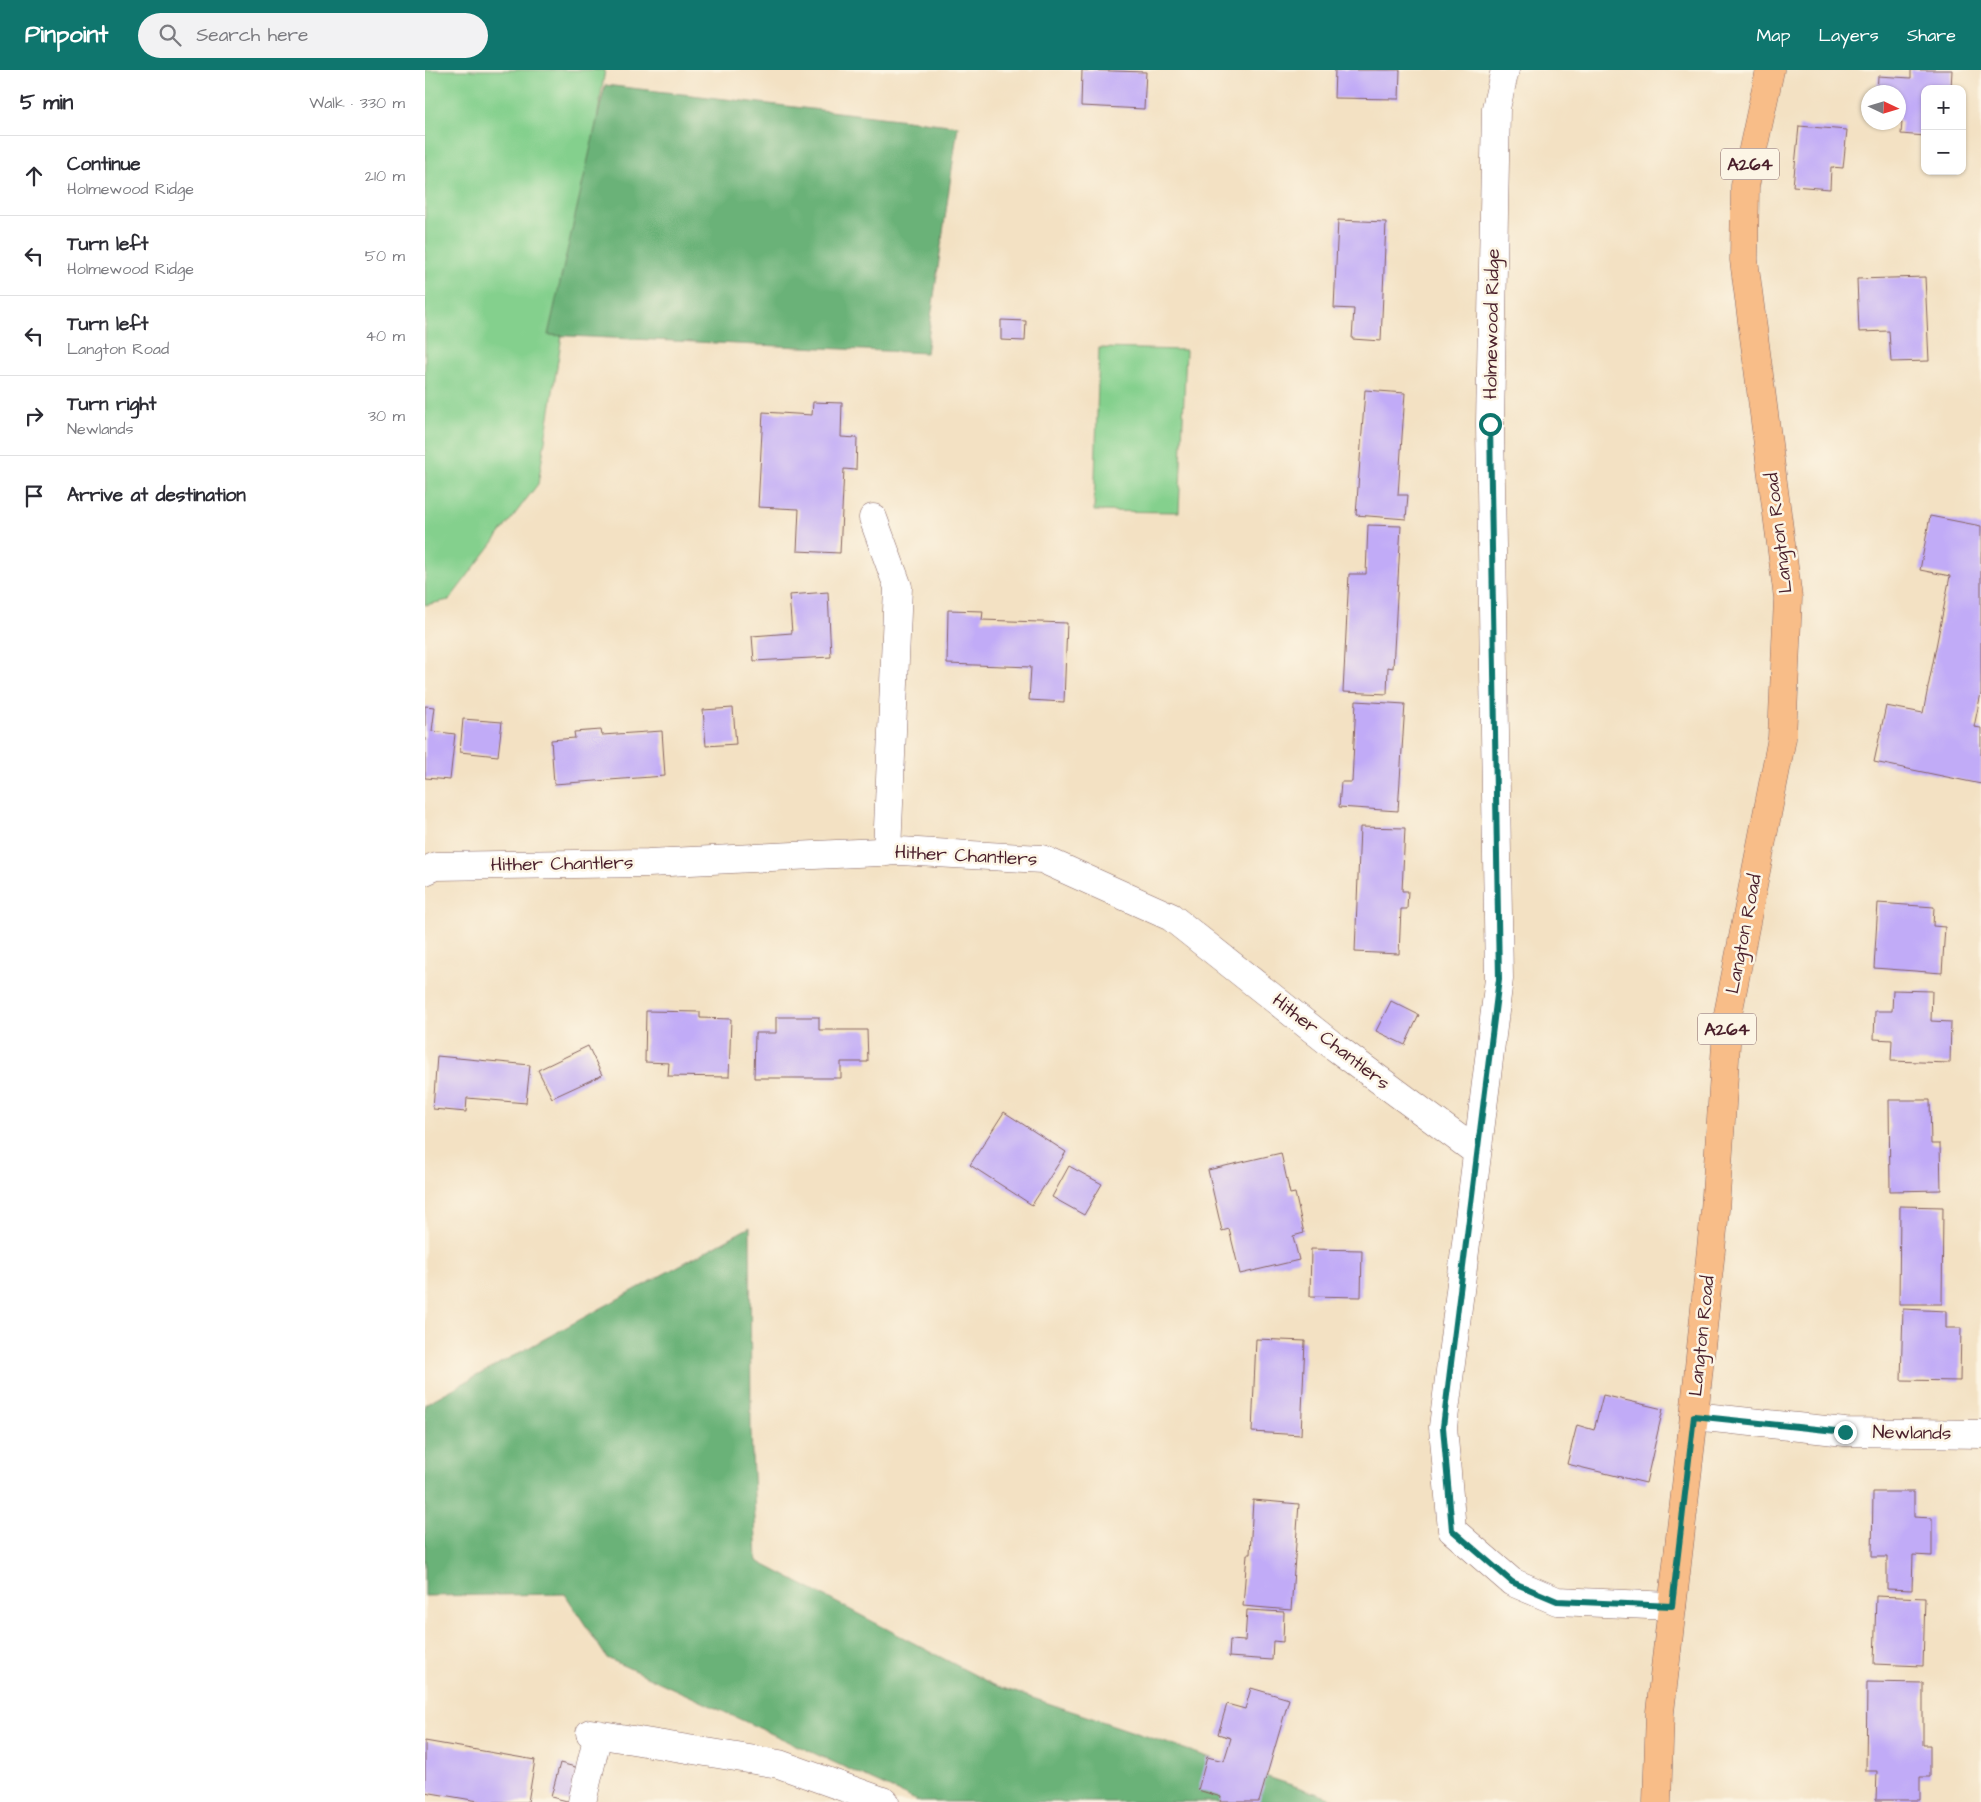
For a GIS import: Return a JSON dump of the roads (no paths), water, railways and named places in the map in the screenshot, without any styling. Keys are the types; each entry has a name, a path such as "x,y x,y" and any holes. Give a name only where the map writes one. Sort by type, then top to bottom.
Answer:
{"main road":[{"name":"Langton Road","path":"1657,1802 1660,1712 1694,1416 1715,1210 1728,1014 1782,738 1787,598 1744,260 1745,186 1770,70"}],"street":[{"name":"Holmewood Ridge","path":"1505,70 1496,108 1490,424 1499,979 1443,1427 1452,1530 1512,1582 1557,1601 1672,1606"},
{"path":"873,518 898,587 887,852"},
{"name":"Hither Chantlers","path":"425,871 436,866 648,863 887,852 1042,859 1171,917 1335,1047 1477,1152"},
{"name":"Newlands","path":"1694,1416 1845,1432 1981,1434"},
{"path":"582,1802 594,1733 779,1764 885,1802"}]}
